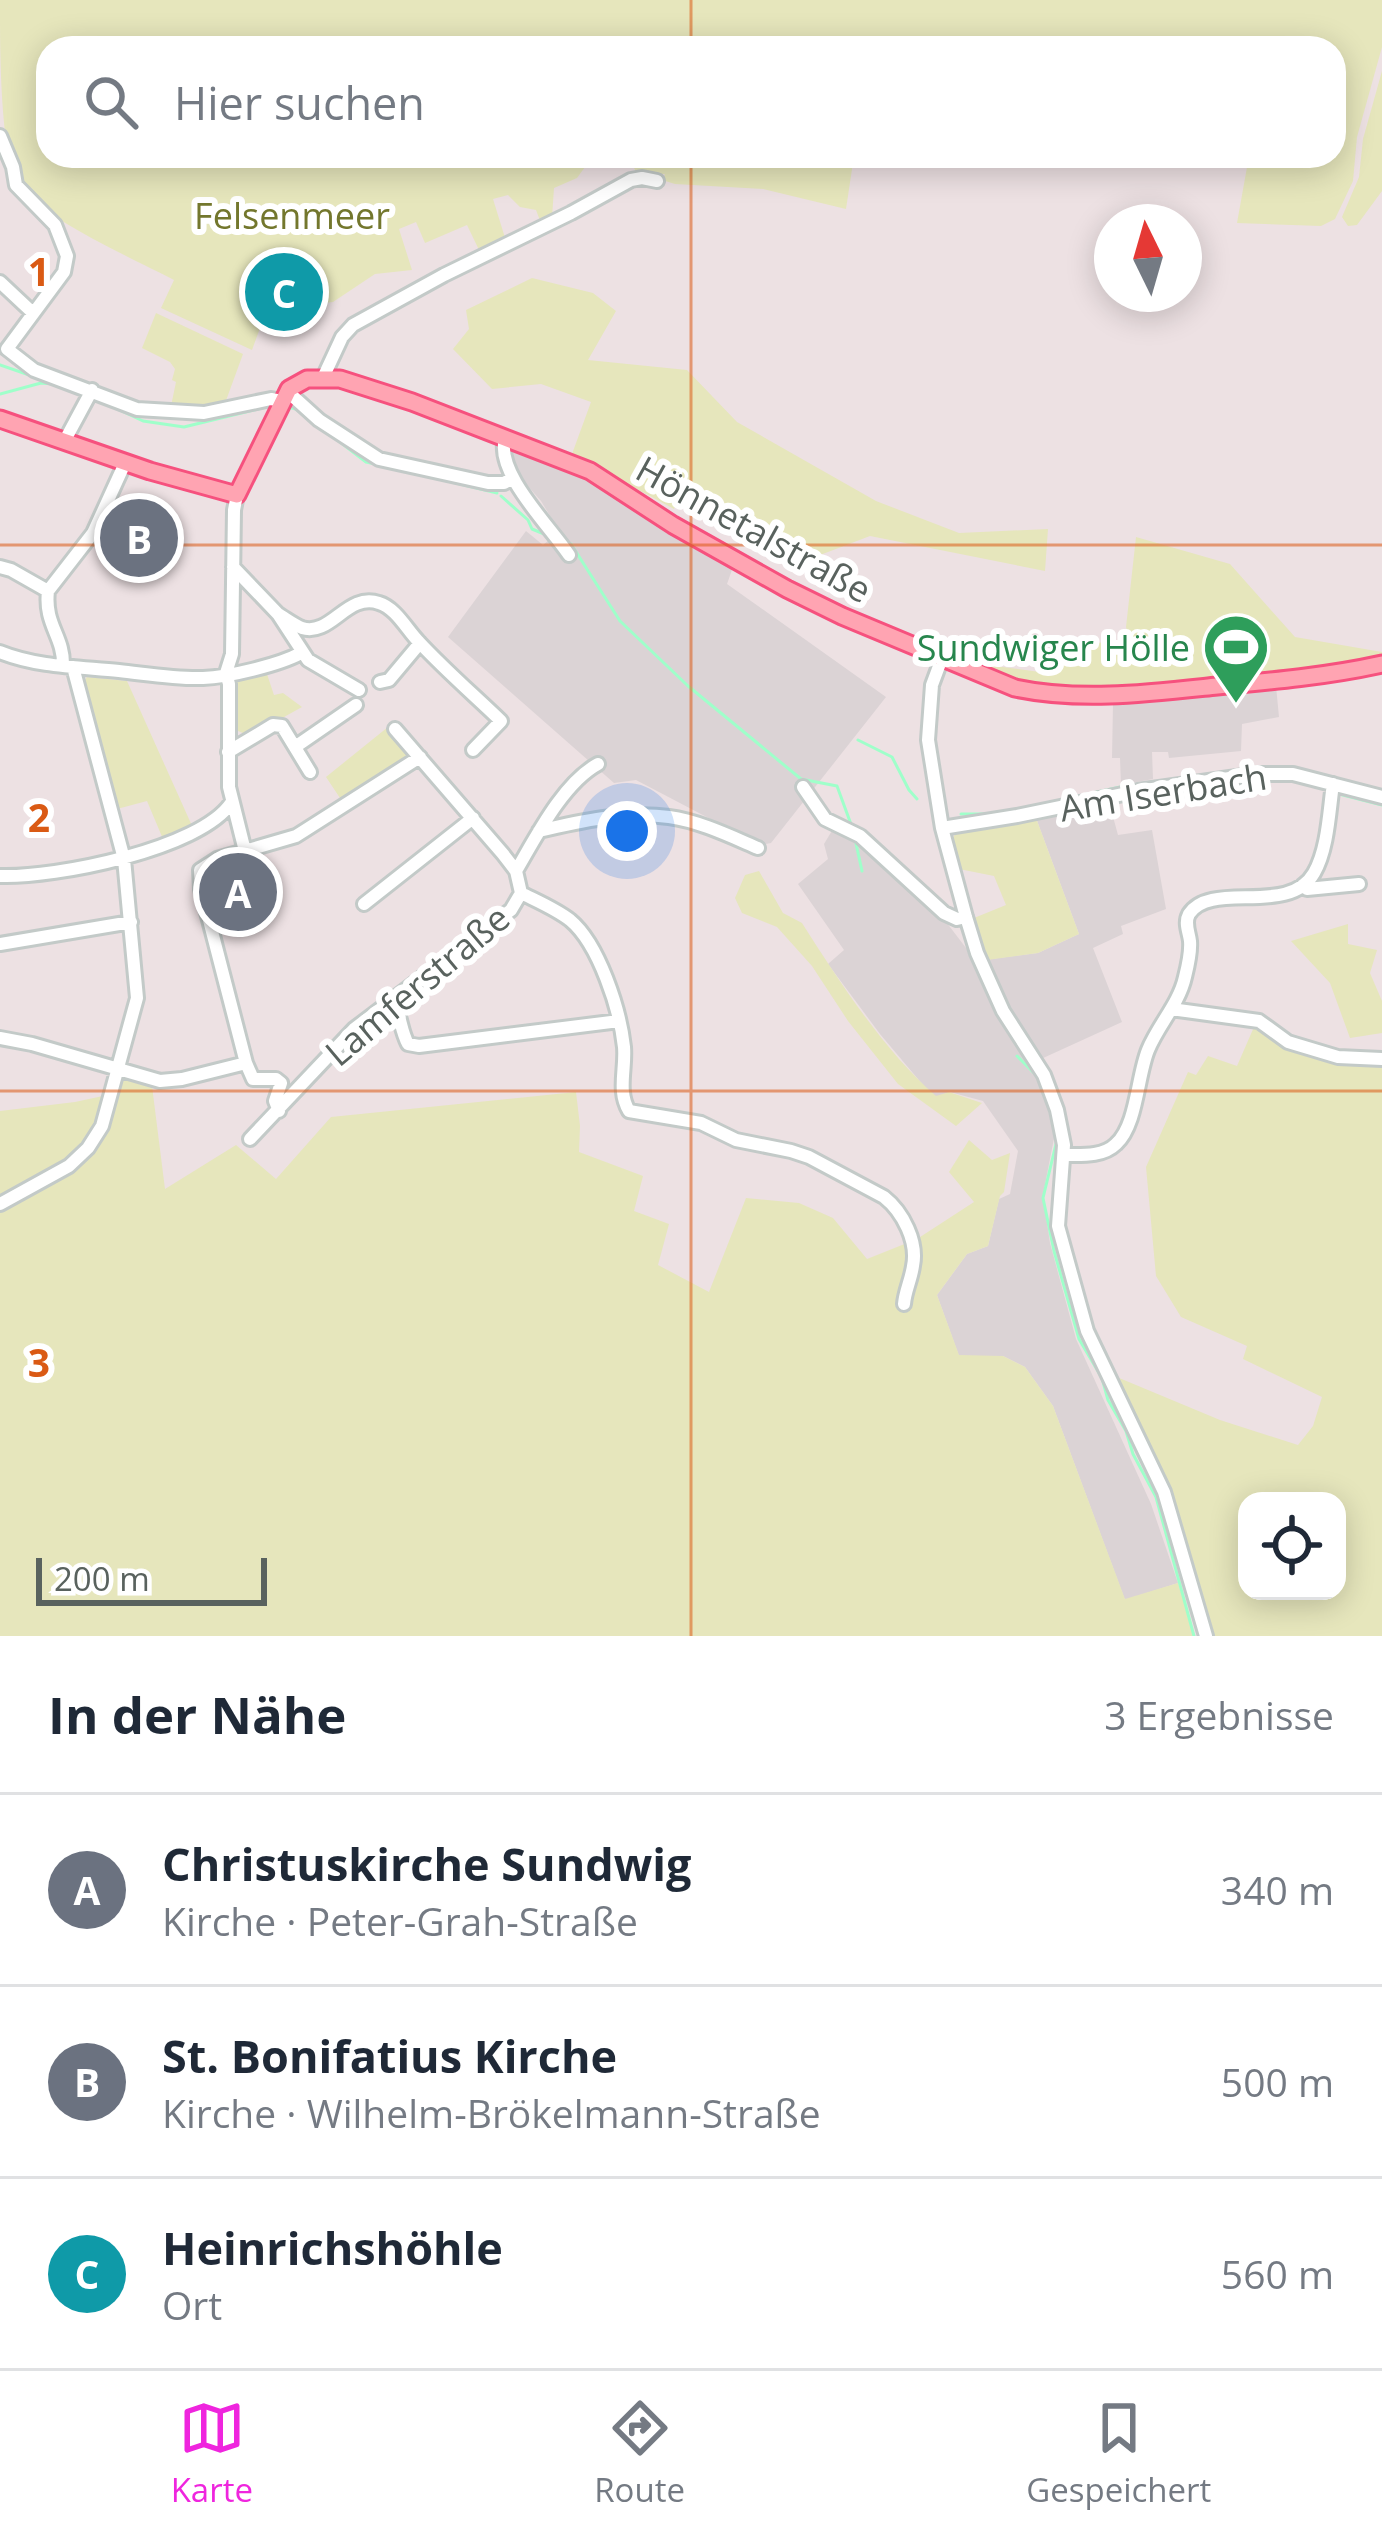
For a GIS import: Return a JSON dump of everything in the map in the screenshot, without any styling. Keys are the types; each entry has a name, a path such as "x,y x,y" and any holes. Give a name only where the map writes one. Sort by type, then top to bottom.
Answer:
{"main road":[{"path":"0,419 125,463 237,495 285,396 302,380 322,380"},
{"name":"Hönnetalstraße","path":"322,380 340,380 412,402 590,471 673,525 842,616 1016,688 1042,694 1146,694 1382,664"}],"street":[{"path":"0,136 14,167 16,185 55,225 67,256 64,272 7,349 34,370 90,394 152,410 204,413 285,396 380,459 488,483 511,479"},
{"path":"322,380 342,337 353,325 632,180 657,181"},
{"path":"0,281 33,313"},
{"path":"64,442 90,394"},
{"path":"505,438 502,451 511,479 569,555"},
{"path":"0,1204 69,1166 88,1148 102,1126 136,998 124,859 68,666 47,612 48,591 94,533 125,463"},
{"path":"237,495 232,654 226,673 231,802 245,851"},
{"path":"232,566 278,614 308,660 359,690"},
{"path":"0,567 48,591"},
{"path":"278,614 302,628 317,629 346,608 369,602 392,611 501,721 473,750"},
{"path":"380,682 389,680 420,643"},
{"path":"0,652 68,666 202,678 239,673 302,653"},
{"path":"942,658 932,685 927,726 942,828 966,917 1003,1011 1051,1092 1064,1155 1058,1226 1087,1331 1164,1492 1206,1636"},
{"path":"295,747 356,705"},
{"path":"228,752 273,725 281,726 310,772"},
{"path":"395,728 515,871"},
{"path":"279,1111 275,1102 279,1081 253,1079 246,1064 200,870 208,863 296,836 420,757"},
{"name":"Lamferstraße","path":"250,1139 354,1029 512,910 521,893 515,871 567,792 598,764"},
{"name":"Am Iserbach","path":"942,828 1242,775 1293,774 1382,797"},
{"path":"1064,1155 1109,1150 1127,1129 1150,1045 1184,983 1191,948 1188,915 1219,897 1263,898 1303,886 1316,870 1333,784"},
{"path":"803,788 825,820 860,836 944,913 956,919 966,917"},
{"path":"0,876 50,873 124,859 213,822 231,802"},
{"path":"539,831 624,817 670,817 758,848"},
{"path":"364,904 473,818"},
{"path":"1303,886 1359,884"},
{"path":"521,893 570,920 587,940 619,1021 624,1044 622,1099 628,1111 701,1123 736,1140 791,1150 894,1204 913,1244 914,1265 904,1304"},
{"path":"0,944 131,922"},
{"path":"392,999 408,1044 419,1046 619,1021"},
{"path":"1171,1009 1259,1022 1288,1042 1338,1057 1382,1058"},
{"path":"0,1038 160,1081 246,1064"}],"shaded area":[{"path":"513,448 584,472 734,564 727,584 886,697 771,843 760,845 636,780 614,783 448,637 526,531 543,545 549,540 567,555 572,552 541,501 505,460"},
{"path":"1276,686 1279,717 1242,724 1241,751 1169,758 1168,752 1152,752 1153,779 1121,785 1120,758 1112,758 1113,704"},
{"path":"1109,802 1118,835 1152,830 1166,909 1121,926 1123,934 1093,948 1122,1022 1030,1064 1055,1133 1043,1195 1050,1243 1076,1339 1151,1504 1178,1583 1125,1600 1053,1406 1025,1367 1003,1356 959,1356 937,1295 967,1254 988,1246 999,1199 1010,1194 1018,1151 983,1101 950,1092 936,1097 880,1034 828,964 844,950 798,884 828,859 824,844 833,829 862,841 940,914 976,961 1038,953 1079,934 1036,818"}],"green space":[{"name":"Felsenmeer","path":"0,0 1382,0 1382,47 1357,137 1353,181 1335,219 1321,226 1237,223 1247,168 1346,168 1346,36 36,36 36,168 584,168 577,178 554,188 552,218 541,223 536,210 520,207 508,195 493,199 506,241 480,252 467,225 425,243 416,222 399,229 412,270 375,274 333,302 267,309 252,350 161,308 174,280 65,223 27,196 16,183 11,165"},
{"path":"1382,71 1382,191 1357,225 1348,226 1342,217 1359,177 1363,139"},
{"path":"634,168 852,168 846,209 763,189 675,184 662,180 665,174 639,176"},
{"path":"532,278 593,293 616,311 588,360 687,370 737,422 876,501 959,533 1048,529 1045,571 870,536 807,560 685,486 674,509 572,454 591,402 541,384 492,389 453,349 469,329 466,310"},
{"path":"156,313 243,354 224,406 204,410 171,406 175,369 142,348"},
{"path":"1136,537 1230,564 1295,637 1382,652 1382,660 1142,688 1046,688 1010,681 964,662 1040,672 1098,643 1129,638 1126,627"},
{"path":"265,668 274,695 283,693 302,707 250,736 231,728 233,683 238,675"},
{"path":"87,677 127,681 193,828 163,839 147,801 117,809 84,681"},
{"path":"388,727 416,756 342,801 326,777"},
{"path":"1036,818 1079,934 1038,953 987,960 974,918 1006,905 994,876 959,869 951,840 957,832"},
{"path":"759,871 783,913 802,923 863,1014 917,1078 936,1096 949,1092 982,1103 956,1126 898,1084 812,966 777,927 742,913 735,898 745,875"},
{"path":"1348,924 1348,944 1377,950 1370,973 1382,1001 1382,1033 1350,1038 1330,983 1291,941"},
{"path":"1254,1027 1284,1044 1382,1064 1382,1636 1209,1636 1182,1536 1112,1375 1220,1420 1298,1445 1313,1426 1322,1397 1243,1359 1247,1346 1181,1317 1156,1276 1146,1167 1188,1072 1196,1075 1208,1056 1237,1066"},
{"path":"120,1079 152,1086 165,1189 236,1145 276,1179 331,1117 576,1092 579,1152 643,1176 634,1211 669,1224 658,1265 709,1292 746,1198 799,1203 833,1218 867,1259 917,1239 974,1202 949,1172 969,1140 992,1160 1010,1153 988,1246 967,1254 937,1295 959,1355 1003,1356 1025,1367 1053,1406 1125,1599 1178,1583 1195,1636 0,1636 0,1111 112,1094"}],"waterway":[{"path":"0,365 35,377"},
{"path":"0,394 53,384"},
{"path":"111,406 143,421 184,427 270,406"},
{"path":"287,407 310,420"},
{"path":"327,432 366,462 408,471"},
{"path":"423,475 497,493"},
{"path":"501,496 532,529 549,536"},
{"path":"571,544 620,621 688,686 801,779 837,786 852,827"},
{"path":"858,740 892,757 917,799"},
{"path":"1259,768 1286,768"},
{"path":"1010,811 1125,786"},
{"path":"1339,794 1382,805"},
{"path":"961,814 988,814"},
{"path":"855,839 862,871"},
{"path":"1017,1056 1037,1076 1046,1097"},
{"path":"1057,1140 1043,1198 1054,1251 1079,1339 1156,1497 1194,1636"}],"place":[{"name":"Heinrichshöhle","path":"284,292"},
{"name":"St. Bonifatius Kirche","path":"139,538"},
{"name":"Sundwiger Hölle","path":"1236,706"},
{"name":"Christuskirche Sundwig","path":"238,892"}]}
